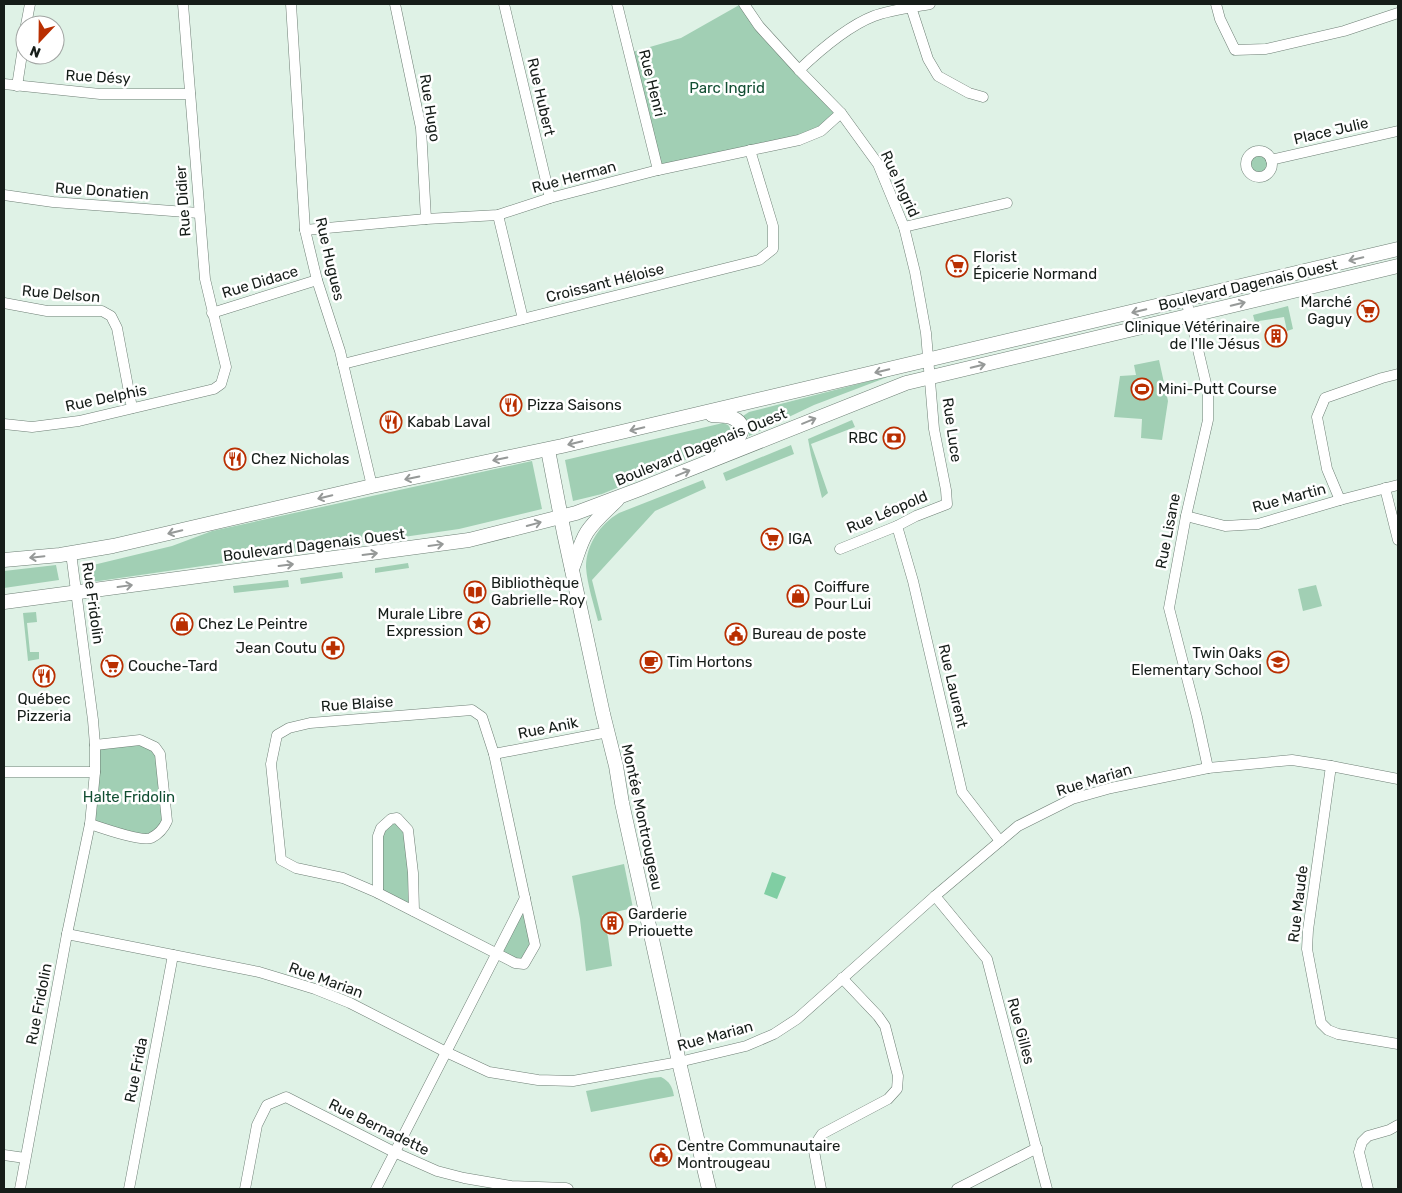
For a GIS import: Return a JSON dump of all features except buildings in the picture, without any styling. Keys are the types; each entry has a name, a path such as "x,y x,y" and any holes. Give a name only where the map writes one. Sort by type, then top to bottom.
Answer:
{"main road":[{"name":"Boulevard Dagenais Ouest","path":"4,560 105,548 372,486 548,450 1398,249"},
{"name":"Boulevard Dagenais Ouest","path":"4,602 460,542 484,537 561,517 621,496 706,464 892,388 930,377 1398,266"},
{"path":"702,414 732,418 741,427 737,441 706,464"},
{"name":"Montée Montrougeau","path":"548,450 572,569 616,766 622,803 679,1062 710,1189"},
{"path":"572,569 588,530 621,496"}],"street":[{"name":"Rue Didier","path":"183,4 205,279 226,368 221,384 214,389"},
{"name":"Rue Hugues","path":"291,4 305,230 317,280 343,364 372,486"},
{"name":"Rue Hugo","path":"395,4 421,128 426,219"},
{"name":"Rue Hubert","path":"504,4 550,198"},
{"name":"Rue Henri","path":"617,4 658,170"},
{"name":"Rue Ingrid","path":"744,4 759,26 841,113 878,164 904,227 911,252 919,289 929,360"},
{"path":"799,70 816,54 850,29 874,16 930,4"},
{"path":"1216,4 1220,19 1235,50 1266,49 1344,31 1398,14 1395,4"},
{"path":"911,7 928,59 938,76 969,93 983,97"},
{"path":"17,86 20,65"},
{"name":"Rue Désy","path":"4,84 100,94 190,94"},
{"name":"Rue Herman","path":"305,230 426,219 498,215 550,198 658,170 798,140 821,131 841,113"},
{"name":"Place Julie","path":"1272,160 1398,131"},
{"name":"Croissant Héloise","path":"343,364 759,260 773,249 773,226 750,150"},
{"name":"Rue Donatien","path":"4,195 53,202 199,213"},
{"path":"904,227 1007,203"},
{"path":"498,215 523,319"},
{"name":"Rue Didace","path":"212,312 317,280"},
{"name":"Rue Lisane","path":"1186,299 1208,392 1209,404 1208,420 1186,516 1169,608 1208,768"},
{"name":"Rue Delson","path":"4,303 47,311 102,311 111,316 117,328 132,408"},
{"name":"Rue Luce","path":"929,360 934,429 947,504"},
{"path":"1340,500 1327,469 1317,417 1325,398 1398,374"},
{"name":"Rue Delphis","path":"4,424 32,427 79,421 214,389"},
{"name":"Rue Martin","path":"1186,516 1225,526 1258,524 1398,485"},
{"path":"1385,488 1398,540"},
{"name":"Rue Léopold","path":"840,549 947,504"},
{"name":"Rue Laurent","path":"897,526 913,581 962,792 1000,841"},
{"name":"Rue Fridolin","path":"20,1189 67,934 90,824 95,772 95,745 71,553"},
{"name":"Rue Blaise","path":"472,710 482,717 494,754 534,945 524,964 515,963 378,893 343,878 296,868 281,860 271,764 277,735 289,728 310,723 472,710"},
{"name":"Rue Anik","path":"494,754 608,732"},
{"path":"90,824 140,839 150,839 164,829 167,821 160,754 155,747 140,740 95,745"},
{"name":"Rue Marian","path":"67,934 259,972 315,989 350,1003 489,1072 538,1080 573,1081 679,1062 746,1046 774,1034 797,1019 935,896 1018,826 1072,799 1110,788 1208,768 1292,760 1398,779"},
{"name":"Rue Maude","path":"1331,766 1307,949 1321,1022 1328,1030 1338,1034 1398,1044"},
{"path":"4,772 95,772"},
{"path":"378,893 378,836 381,828 391,818 397,818 408,830 413,873 414,911"},
{"name":"Rue Gilles","path":"935,896 987,959 1047,1189"},
{"path":"376,1189 525,898"},
{"name":"Rue Frida","path":"129,1189 173,955"},
{"path":"821,1189 814,1151 816,1143 822,1134 888,1099 897,1089 898,1076 885,1026 842,978"},
{"name":"Rue Bernadette","path":"245,1189 257,1125 268,1105 286,1097 394,1152 437,1171 464,1178 512,1186 568,1189"},
{"path":"1368,1189 1359,1152 1362,1142 1368,1136 1395,1130"},
{"path":"957,1189 1037,1148"},
{"path":"4,1154 25,1158"}],"green space":[{"name":"Parc Ingrid","path":"741,4 841,113 821,131 665,169 652,154 629,53 681,38"},
{"path":"1259,151 1268,155 1272,164 1268,173 1259,177 1250,173 1246,164 1250,155"},
{"path":"1288,306 1293,329 1287,331 1284,317 1259,321 1256,326 1253,315"},
{"name":"Mini-Putt Course","path":"1159,360 1168,401 1162,440 1141,438 1142,419 1114,417 1120,376 1136,375 1134,365"},
{"path":"893,375 814,405 749,436 748,426 743,416 749,412"},
{"path":"852,420 855,427 811,444 828,493 822,498 808,439"},
{"path":"723,423 728,425 732,431 731,437 724,444 602,494 573,501 565,460"},
{"path":"791,445 794,454 726,481 723,473"},
{"path":"532,461 542,509 459,529 92,582 89,566 172,546 212,531"},
{"path":"703,480 706,488 655,511 592,580 602,620 598,621 586,567 588,551 600,529 619,513"},
{"path":"408,563 409,568 375,573 375,568"},
{"path":"56,565 59,580 4,588 4,571"},
{"path":"342,572 343,578 301,584 300,578"},
{"path":"288,580 289,587 234,593 233,586"},
{"path":"1316,585 1322,606 1303,611 1298,589"},
{"path":"36,612 37,622 27,623 30,652 39,652 39,659 28,661 23,613"},
{"name":"Halte Fridolin","path":"140,740 155,747 167,821 150,839 90,824 95,745"},
{"path":"391,819 408,830 414,911 378,893 381,828"},
{"path":"624,864 633,908 602,915 608,937 612,966 586,971 580,919 572,876"},
{"path":"525,898 535,945 524,964 497,954"},
{"path":"661,1077 670,1085 674,1096 591,1112 586,1091"}],"shaded area":[{"path":"772,872 786,877 777,899 764,894"}],"place":[{"name":"Florist Épicerie Normand","path":"957,266"},
{"name":"Marché Gaguy","path":"1368,311"},
{"name":"Clinique Vétérinaire de I'Ile Jésus","path":"1276,336"},
{"name":"Mini-Putt Course","path":"1142,389"},
{"name":"Pizza Saisons","path":"511,405"},
{"name":"Kabab Laval","path":"391,422"},
{"name":"RBC","path":"894,438"},
{"name":"Chez Nicholas","path":"235,459"},
{"name":"IGA","path":"772,539"},
{"name":"Bibliothèque Gabrielle-Roy","path":"475,592"},
{"name":"Coiffure Pour Lui","path":"798,596"},
{"name":"Murale Libre Expression","path":"479,623"},
{"name":"Chez Le Peintre","path":"182,624"},
{"name":"Bureau de poste","path":"736,634"},
{"name":"Jean Coutu","path":"333,648"},
{"name":"Tim Hortons","path":"651,662"},
{"name":"Twin Oaks Elementary School","path":"1278,662"},
{"name":"Couche-Tard","path":"112,666"},
{"name":"Québec Pizzeria","path":"44,676"},
{"name":"Garderie Priouette","path":"612,923"},
{"name":"Centre Communautaire Montrougeau","path":"661,1155"}]}
